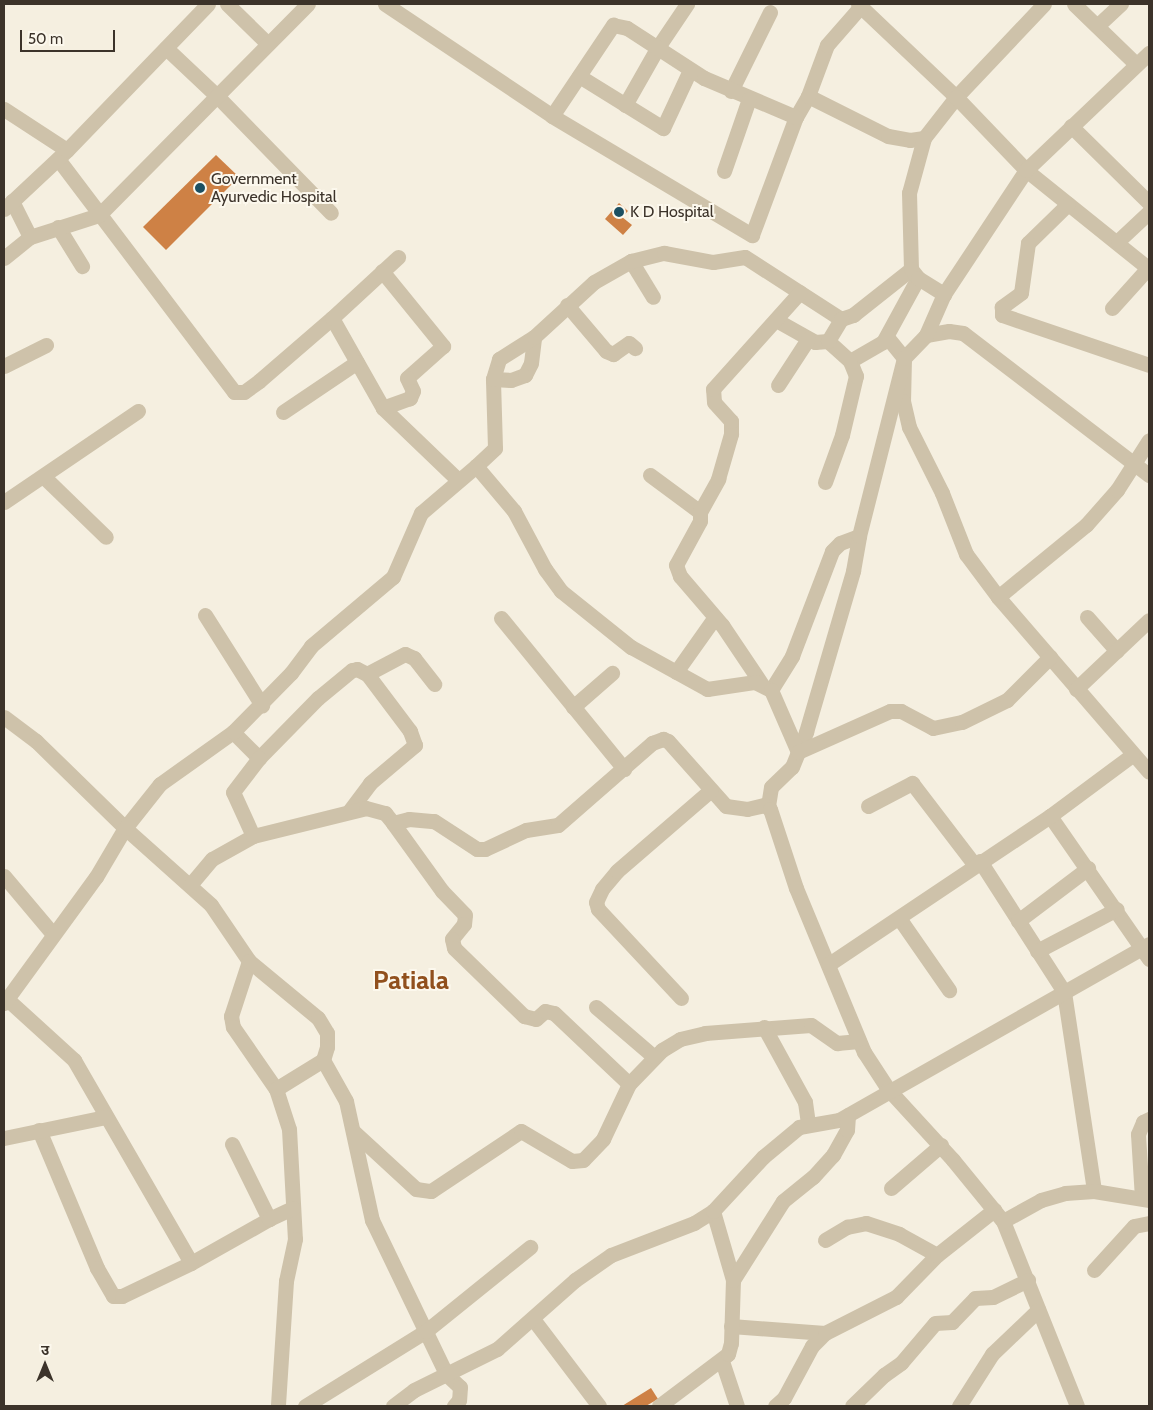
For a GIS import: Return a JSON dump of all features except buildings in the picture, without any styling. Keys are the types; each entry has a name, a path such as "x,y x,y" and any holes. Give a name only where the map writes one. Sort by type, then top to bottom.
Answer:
{"street":[{"path":"30,237 8,205 63,154 208,4"},
{"path":"227,4 268,44"},
{"path":"4,258 30,237 99,215 308,4"},
{"path":"384,4 552,116 752,235"},
{"path":"625,105 658,47 688,4"},
{"path":"850,361 887,337 914,274 909,193 924,138 956,97 1044,4"},
{"path":"1074,4 1136,64"},
{"path":"1097,26 1121,4"},
{"path":"745,257 796,116 808,96 827,45 860,5 956,97 1026,170 1118,241 1148,268 1112,308"},
{"path":"731,91 770,12"},
{"path":"552,116 613,25 627,28 690,70 731,91 796,116"},
{"path":"166,48 217,96 331,213"},
{"path":"1072,1403 1028,1280 998,1216 941,1145 888,1089 859,1041 829,964 796,888 768,806 772,786 792,767 798,752 843,608 859,536 904,358 926,335 944,294 1026,170 1149,53"},
{"path":"579,76 663,128 690,70"},
{"path":"808,96 888,136 910,140 924,138"},
{"path":"724,171 749,99"},
{"path":"4,109 63,154 99,215 234,392 244,392 259,381 332,318 398,257"},
{"path":"1071,126 1149,204"},
{"path":"1068,204 1028,244 1021,293 1002,307 1002,315 1149,365"},
{"path":"1118,241 1149,212"},
{"path":"58,227 82,266"},
{"path":"191,1263 105,1117 74,1060 5,1001 52,933 96,877 125,828 160,784 233,732 292,674 311,646 393,577 420,513 490,454 496,439 493,379 500,359 534,337 567,305 605,274 631,260 664,253 722,263 745,257 841,319"},
{"path":"631,260 653,297"},
{"path":"382,271 443,346 407,378 413,391 410,398 383,408"},
{"path":"914,274 944,294"},
{"path":"828,341 841,319 853,315 914,274"},
{"path":"798,752 766,687 715,616 680,576 676,565 700,521 700,512 718,479 731,434 731,421 714,402 713,389 800,292"},
{"path":"567,305 606,351 613,354 629,343 635,348"},
{"path":"332,318 383,408 458,480"},
{"path":"776,320 808,339 828,341 850,361 856,376 842,435 825,482"},
{"path":"926,335 949,331 962,333 1149,475"},
{"path":"493,379 511,380 525,376 531,363 534,337"},
{"path":"887,337 904,358 903,401 914,440 942,493 966,554 998,597 1132,755 1148,767"},
{"path":"778,384 808,339"},
{"path":"4,366 46,345"},
{"path":"283,412 356,362"},
{"path":"4,502 44,477 138,410"},
{"path":"998,597 1086,525 1135,465 1149,440"},
{"path":"476,466 514,511 545,569 562,591 631,647 713,691 766,687 792,656 832,551 840,543 859,536"},
{"path":"650,475 700,512"},
{"path":"44,477 106,538"},
{"path":"205,615 262,705"},
{"path":"676,672 715,616"},
{"path":"1087,617 1117,651"},
{"path":"501,618 624,769"},
{"path":"1076,689 1149,620"},
{"path":"367,674 408,654 434,684"},
{"path":"798,752 890,711 901,711 933,728 962,722 1007,700 1050,657"},
{"path":"253,836 233,792 259,758 346,674 357,669 367,674 410,732 415,744 370,783 350,810"},
{"path":"573,707 612,674"},
{"path":"4,716 36,741 125,828 212,905 249,961 318,1018 327,1034 323,1060 351,1110 372,1220 446,1374 460,1387 459,1400 454,1406"},
{"path":"233,732 259,758"},
{"path":"393,823 409,819 434,821 477,849 486,849 526,830 558,825 652,743 663,739 674,745 720,802 735,809 768,806"},
{"path":"829,964 977,863 1050,816 1132,755"},
{"path":"868,806 912,782 977,863 1018,921 1064,992 1094,1191"},
{"path":"681,998 598,909 596,902 602,889 617,871 711,790"},
{"path":"190,885 212,860 253,836 350,810 376,809 385,813 442,891 465,915 464,924 452,939 454,948 524,1016 536,1018 544,1011 554,1013 629,1084"},
{"path":"393,1406 414,1390 497,1349 575,1280 611,1255 694,1223 713,1211 770,1151 791,1132 808,1124 828,1123 848,1115 888,1089 1064,992 1147,951 1050,816"},
{"path":"1018,921 1088,868"},
{"path":"4,876 52,933"},
{"path":"1036,951 1117,909"},
{"path":"899,918 949,990"},
{"path":"249,961 231,1016 233,1027 276,1088 289,1129 296,1239 286,1282 278,1406"},
{"path":"596,1007 653,1056"},
{"path":"354,1132 416,1189 431,1191 521,1131 572,1162 583,1160 603,1139 629,1084 653,1056 689,1036 764,1027 811,1025 838,1043 859,1041"},
{"path":"764,1027 805,1102 808,1124"},
{"path":"276,1088 323,1060"},
{"path":"733,1280 783,1201 813,1177 833,1155 847,1130 848,1115"},
{"path":"4,1138 105,1117"},
{"path":"775,1406 784,1398 812,1346 824,1333 896,1297 937,1255 998,1216 1053,1196 1094,1191 1146,1199 1138,1134 1143,1122 1149,1119"},
{"path":"39,1130 97,1268 113,1296 122,1296 191,1263 269,1219 293,1208"},
{"path":"232,1144 269,1219"},
{"path":"892,1188 941,1145"},
{"path":"659,1406 722,1361 730,1349 733,1280 713,1211"},
{"path":"1094,1270 1134,1226 1149,1223"},
{"path":"825,1240 847,1227 866,1224 899,1234 937,1255"},
{"path":"305,1406 426,1331 530,1247"},
{"path":"852,1406 884,1375 901,1363 935,1323 952,1322 975,1298 993,1297 1028,1280"},
{"path":"960,1406 989,1358 1038,1310"},
{"path":"533,1319 599,1406"},
{"path":"731,1326 824,1333"},
{"path":"722,1361 737,1406"}],"place":[{"name":"Government Ayurvedic Hospital","path":"200,188"},
{"name":"K D Hospital","path":"619,212"}],"district":[{"name":"Patiala","path":"411,981"}]}
